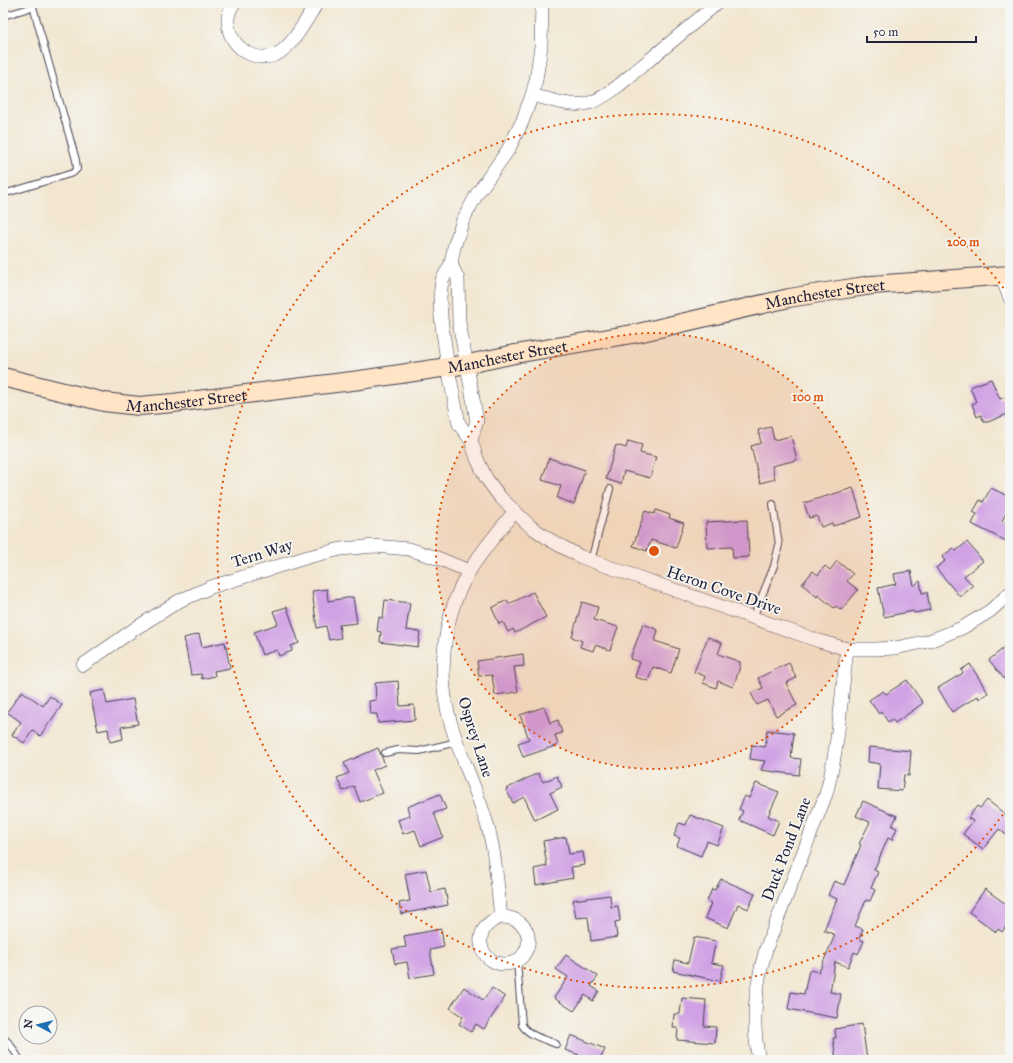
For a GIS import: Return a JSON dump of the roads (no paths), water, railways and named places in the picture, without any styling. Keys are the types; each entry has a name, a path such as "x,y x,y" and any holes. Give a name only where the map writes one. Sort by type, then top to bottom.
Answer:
{"street":[{"path":"234,3 229,12 228,20 232,40 242,51 262,57 277,54 289,45 317,3"},
{"name":"Heron Cove Drive","path":"542,3 541,46 539,64 532,94 522,122 508,150 477,194 463,220 454,247 451,264 442,280 440,297 441,318 448,368 459,424 471,440 477,459 486,478 500,497 530,526 550,540 581,558 819,642 847,649 895,648 929,641 962,628 990,611 1010,594"},
{"path":"532,94 564,103 590,103 615,88 717,3"},
{"path":"451,264 458,279 460,322 477,421 471,440"},
{"path":"1005,275 1010,298"},
{"name":"Manchester Street","path":"3,377 104,402 139,406 181,402 448,368 515,354 638,333 774,301 839,290 1005,275"},
{"name":"Osprey Lane","path":"501,916 488,826 448,713 445,696 444,662 452,611 464,580 479,556 514,512"},
{"name":"Tern Way","path":"83,664 179,601 243,576 341,549 375,546 408,550 440,559 470,571"},
{"name":"Duck Pond Lane","path":"758,1060 754,1016 760,968 775,925 826,794 834,758 847,649"},
{"path":"501,916 517,920 523,925 527,933 528,941 524,955 517,961 504,964 497,963 485,954 481,940 482,932 487,924 493,919 501,916"}],"lane":[{"path":"3,16 33,5 76,160 77,169 73,173 10,192 3,191"},
{"path":"591,561 610,489"},
{"path":"753,618 774,566 779,544 773,504"},
{"path":"385,753 398,750 419,751 458,742"},
{"path":"517,961 522,1025 532,1034 556,1044"},
{"path":"3,1037 10,1044 20,1060"}]}
